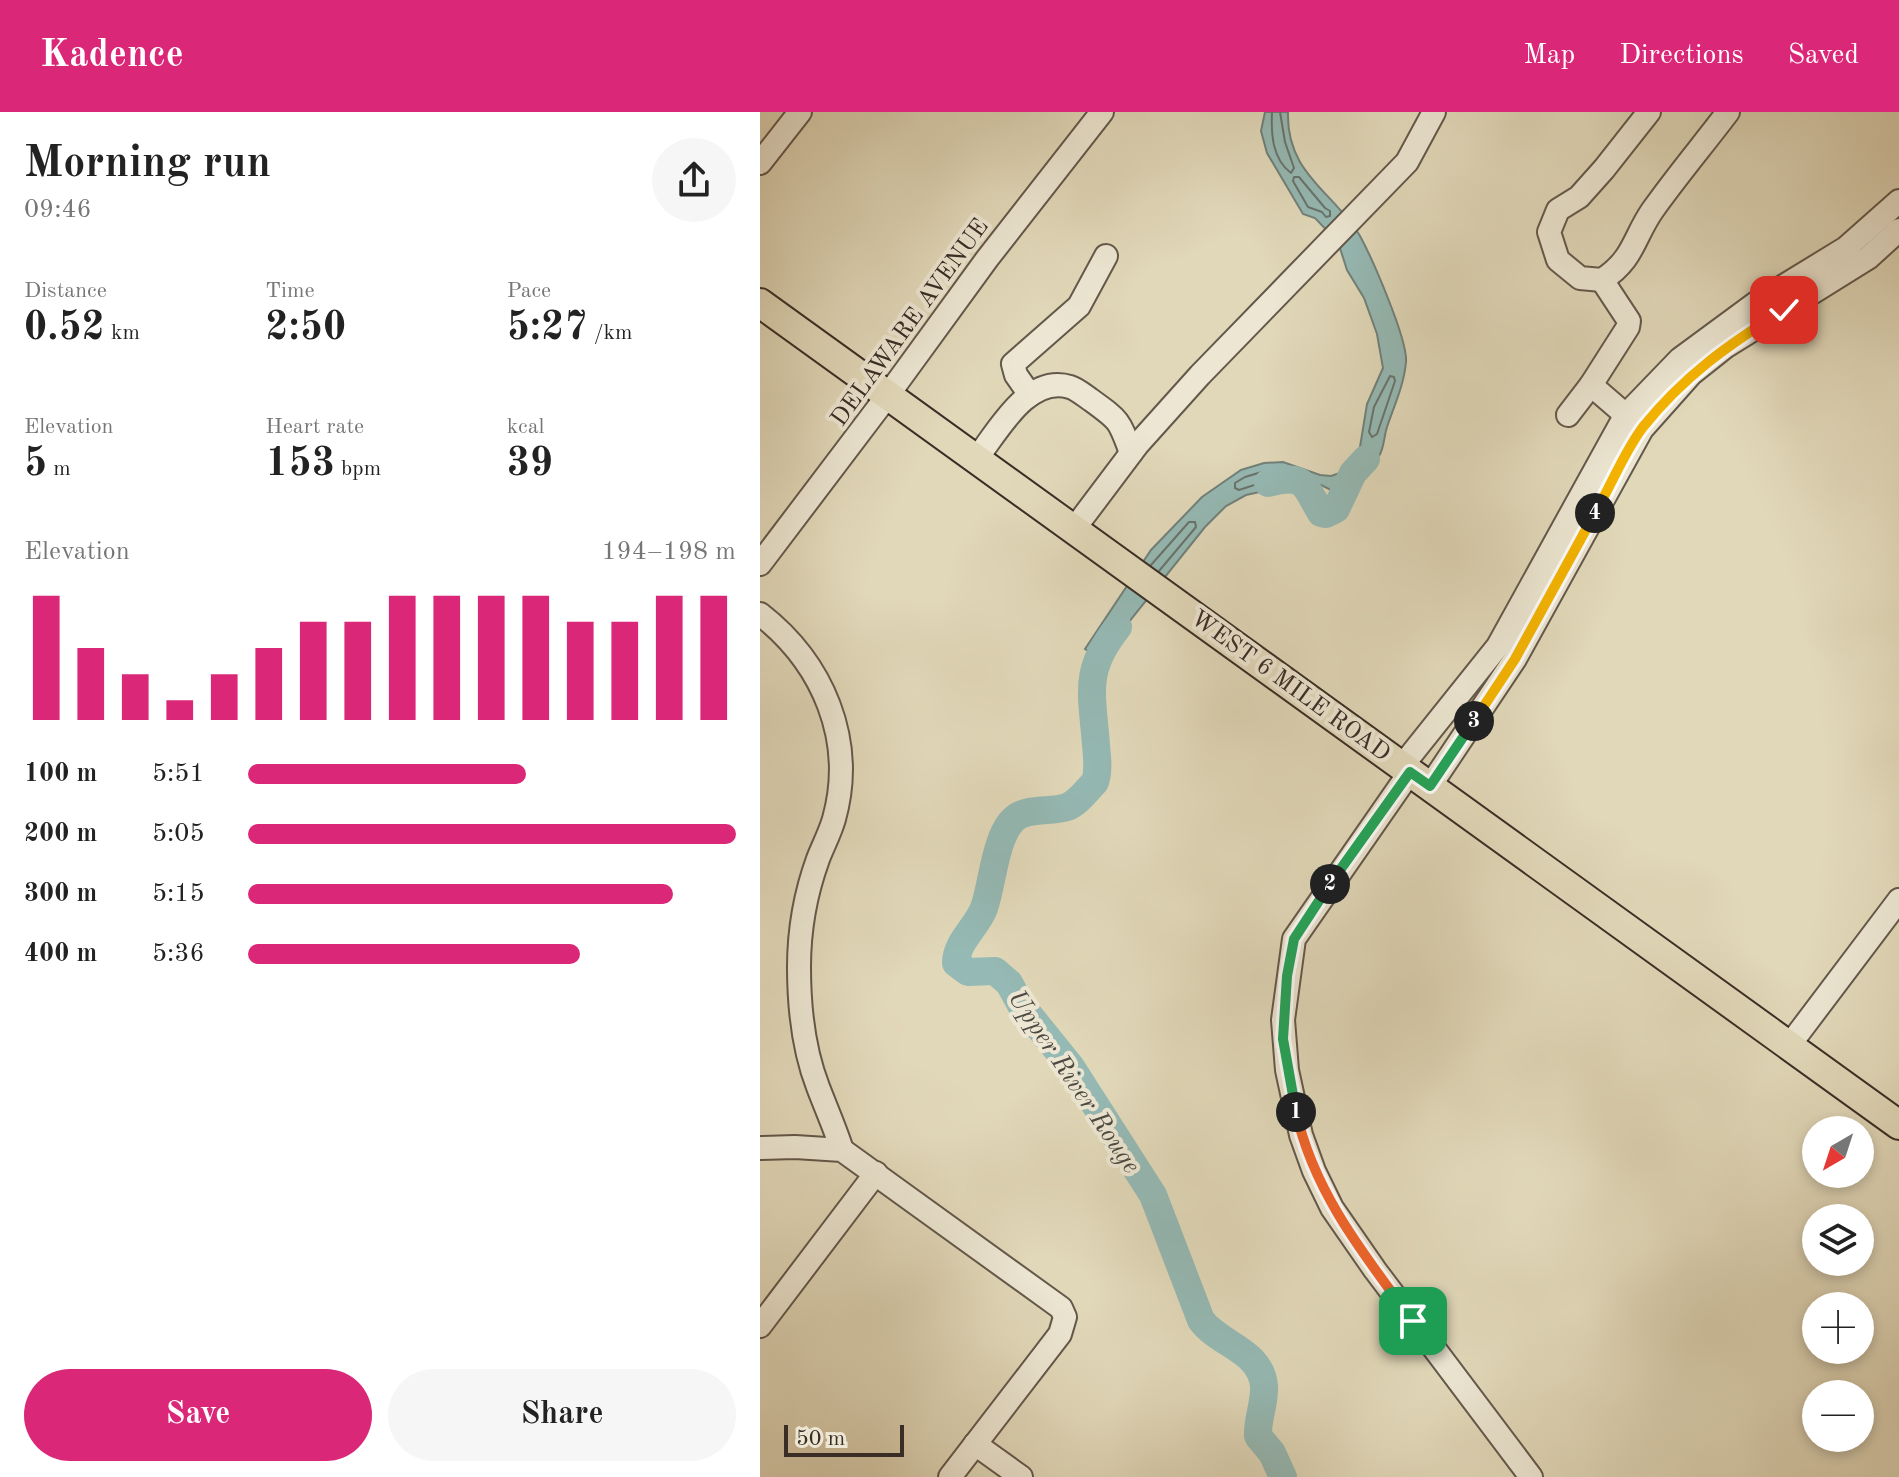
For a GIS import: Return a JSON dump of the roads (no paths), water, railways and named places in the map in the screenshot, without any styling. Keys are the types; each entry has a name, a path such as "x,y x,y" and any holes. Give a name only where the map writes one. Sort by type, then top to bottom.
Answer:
{"main road":[{"name":"WEST 6 MILE ROAD","path":"760,303 888,395 985,448 1074,529 1899,1125"}],"street":[{"path":"760,163 800,112"},
{"name":"DELAWARE AVENUE","path":"760,564 987,259 1102,112"},
{"path":"1074,529 1131,453 1200,375 1407,162 1434,112"},
{"path":"1649,112 1579,197 1558,210 1549,232 1558,260 1580,278 1602,280 1629,257 1639,232 1652,212 1728,112"},
{"path":"1531,1477 1375,1270 1332,1208 1314,1171 1301,1135 1287,1070 1283,1020 1294,939 1506,652 1633,422 1680,359 1756,303 1846,248 1899,201"},
{"path":"1633,422 1725,347 1868,258 1899,230"},
{"path":"1030,395 1016,375 1013,364 1079,306 1106,256"},
{"path":"1568,415 1626,334 1629,321 1602,280"},
{"path":"985,448 1006,419 1030,395 1050,385 1072,387 1119,420 1131,453"},
{"path":"1591,385 1633,422"},
{"path":"760,614 806,660 825,692 837,733 841,769 838,799 808,892 798,966 803,1019 816,1085 836,1128 842,1150"},
{"path":"1414,775 1506,652"},
{"path":"1788,1047 1899,900"},
{"path":"760,1148 842,1150 1055,1302 1065,1317 1060,1334 950,1477"},
{"path":"760,1326 876,1173"},
{"path":"975,1444 1021,1477"}],"water":[{"path":"1265,112 1288,112 1289,133 1303,167 1349,221 1366,247 1405,351 1401,387 1381,453 1354,491 1335,492 1317,483 1287,486 1246,495 1226,506 1205,527 1132,618 1103,660 1085,649 1151,550 1202,497 1241,470 1264,463 1283,462 1331,476 1343,472 1352,463 1360,447 1367,404 1383,368 1377,334 1364,298 1347,270 1338,242 1315,218 1303,214 1267,153 1261,131"}],"waterway":[{"name":"Upper River Rouge","path":"1268,483 1297,481 1307,489 1321,513 1326,514 1336,509 1353,473 1366,459"},
{"name":"Upper River Rouge","path":"1118,627 1099,657 1092,683 1097,764 1095,782 1071,805 1024,814 1010,823 1000,845 984,908 959,948 956,963 968,972 995,971 1009,983 1021,1005 1071,1067 1153,1195 1201,1320 1247,1356 1261,1374 1264,1392 1258,1436 1272,1453 1283,1477"}]}
